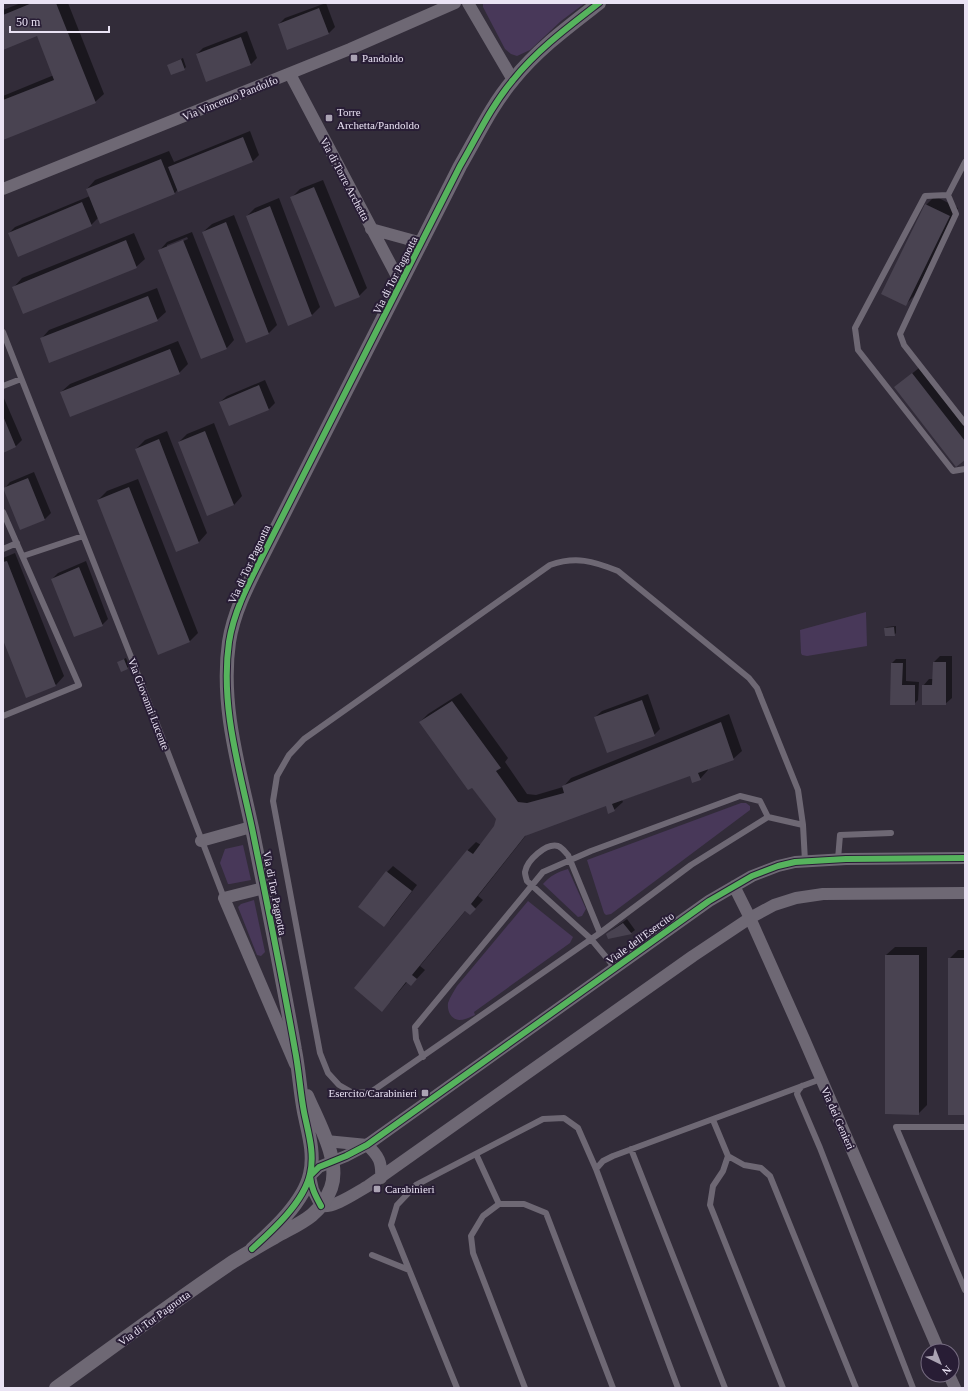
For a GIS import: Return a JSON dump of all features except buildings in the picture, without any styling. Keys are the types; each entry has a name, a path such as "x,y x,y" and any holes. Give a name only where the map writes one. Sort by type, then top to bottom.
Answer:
{"street":[{"name":"Via Vincenzo Pandolfo","path":"3,190 290,74 455,3"},
{"path":"468,3 513,80"},
{"name":"Via di Tor Pagnotta","path":"252,1249 293,1207 310,1176 311,1150 299,1074 264,888 237,762 227,697 227,665 232,628 240,603 253,576 460,166 489,115 513,80 542,49 599,3"},
{"name":"Via di Torre Archetta","path":"290,74 401,284"},
{"path":"371,229 422,243"},
{"path":"201,841 251,827"},
{"name":"Viale dell'Esercito","path":"310,1176 319,1167 367,1145 616,969 709,901 752,876 773,868 805,861 838,859 965,858"},
{"name":"Via dei Genieri","path":"734,886 750,918 821,1079 936,1343"},
{"path":"224,898 264,888"},
{"path":"310,1176 313,1190 321,1206 329,1206 344,1200 381,1178 693,956 750,918 784,901 814,894 965,893"},
{"name":"Via Giovanni Lucente","path":"224,898 299,1074"},
{"name":"Via di Tor Pagnotta","path":"56,1388 252,1249 304,1221 321,1206 332,1185 332,1162 326,1141 299,1074"},
{"path":"326,1141 367,1145 379,1158 381,1163 381,1178"}],"lane":[{"path":"948,195 965,162"},
{"path":"948,195 956,214 900,334 904,345 965,423"},
{"path":"948,195 925,196 855,328 858,350 953,471 965,469"},
{"name":"Via Giovanni Lucente","path":"3,332 224,898"},
{"path":"3,386 21,379"},
{"path":"3,512 79,685 3,716"},
{"path":"23,556 83,536"},
{"path":"3,549 17,544"},
{"path":"804,825 768,817 691,865 600,933 371,1092 353,1093 339,1085 328,1073 320,1052 273,801 276,776 289,755 304,739 550,565 562,561 576,560 597,562 618,571 749,678 757,688 798,790 804,825 805,861"},
{"path":"423,1057 416,1039 416,1027 543,872 591,851 740,796 760,801 768,817"},
{"path":"838,859 840,836 891,833"},
{"path":"600,933 573,866 568,855 563,849 557,846 548,847 534,855 525,870 527,881 591,939 616,969"},
{"path":"596,1169 599,1164 606,1159 821,1079"},
{"path":"802,1086 798,1090 797,1094 826,1163 913,1388"},
{"path":"457,1388 391,1225 397,1205 416,1185 543,1119 564,1118 578,1128 596,1169 678,1388"},
{"path":"713,1120 728,1156 744,1165 761,1168 770,1176 856,1388"},
{"path":"965,1126 896,1127 965,1290"},
{"path":"631,1150 725,1388"},
{"path":"476,1154 499,1204"},
{"path":"728,1156 723,1171 713,1186 710,1205 783,1388"},
{"path":"525,1388 473,1253 471,1236 483,1216 499,1204 524,1204 546,1213 613,1388"},
{"path":"372,1255 409,1270"}],"shaded area":[{"path":"483,3 585,3 561,21 530,50 517,56 511,54 505,49 483,7"},
{"path":"866,612 867,646 807,656 802,655 800,630"},
{"path":"741,803 746,803 750,806 750,810 611,914 606,915 604,913 587,860"},
{"path":"243,845 251,880 228,884 220,863 225,849"},
{"path":"568,869 586,909 582,916 578,917 543,884 560,871"},
{"path":"254,900 265,952 261,956 257,955 238,907 241,904"},
{"path":"528,901 573,937 570,943 474,1012 475,1015 461,1020 454,1018 449,1012 448,1003 457,986"}],"cycle path":[{"path":"252,1249 287,1215 295,1205 307,1184 312,1158 285,994 232,736 227,689 227,666 231,630 244,594 460,166 485,122 498,100 522,69 553,39 599,3"},
{"path":"321,1206 311,1184 310,1176 319,1167 346,1156 367,1145 709,901 752,876 778,866 795,862 846,859 965,858"}],"place":[{"name":"Pandoldo","path":"354,58"},
{"name":"Torre Archetta/Pandoldo","path":"329,118"},
{"name":"Esercito/Carabinieri","path":"425,1093"},
{"name":"Carabinieri","path":"377,1189"}]}
